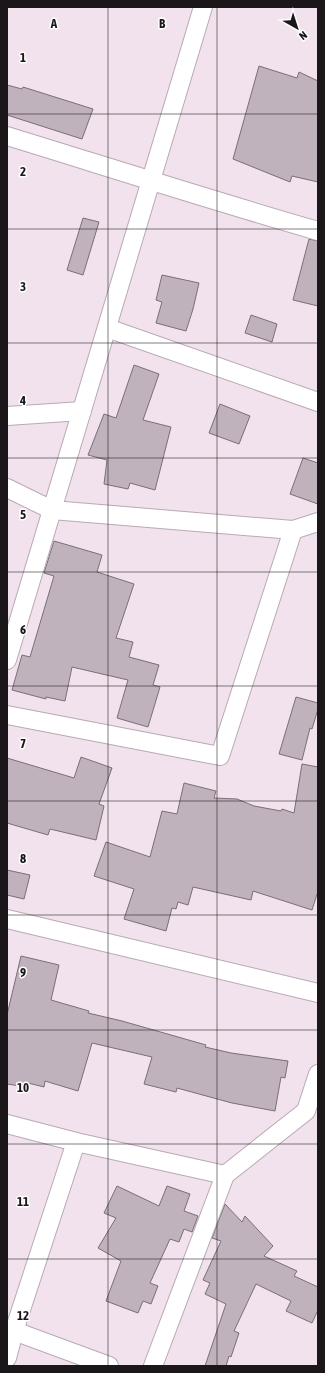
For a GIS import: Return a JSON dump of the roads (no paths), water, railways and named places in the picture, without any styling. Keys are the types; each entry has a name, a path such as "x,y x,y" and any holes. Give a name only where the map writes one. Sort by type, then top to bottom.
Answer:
{"street":[{"path":"7,660 203,7"},
{"path":"7,136 243,210 318,231"},
{"path":"107,328 318,402"},
{"path":"7,416 82,411"},
{"path":"7,488 52,510 293,530 318,522"},
{"path":"7,715 220,756 293,530"},
{"path":"7,919 318,993"},
{"path":"153,1366 225,1175 306,1111 318,1074"},
{"path":"7,1124 76,1142 225,1175"},
{"path":"7,1358 14,1331 76,1142"},
{"path":"14,1331 109,1366"}]}
